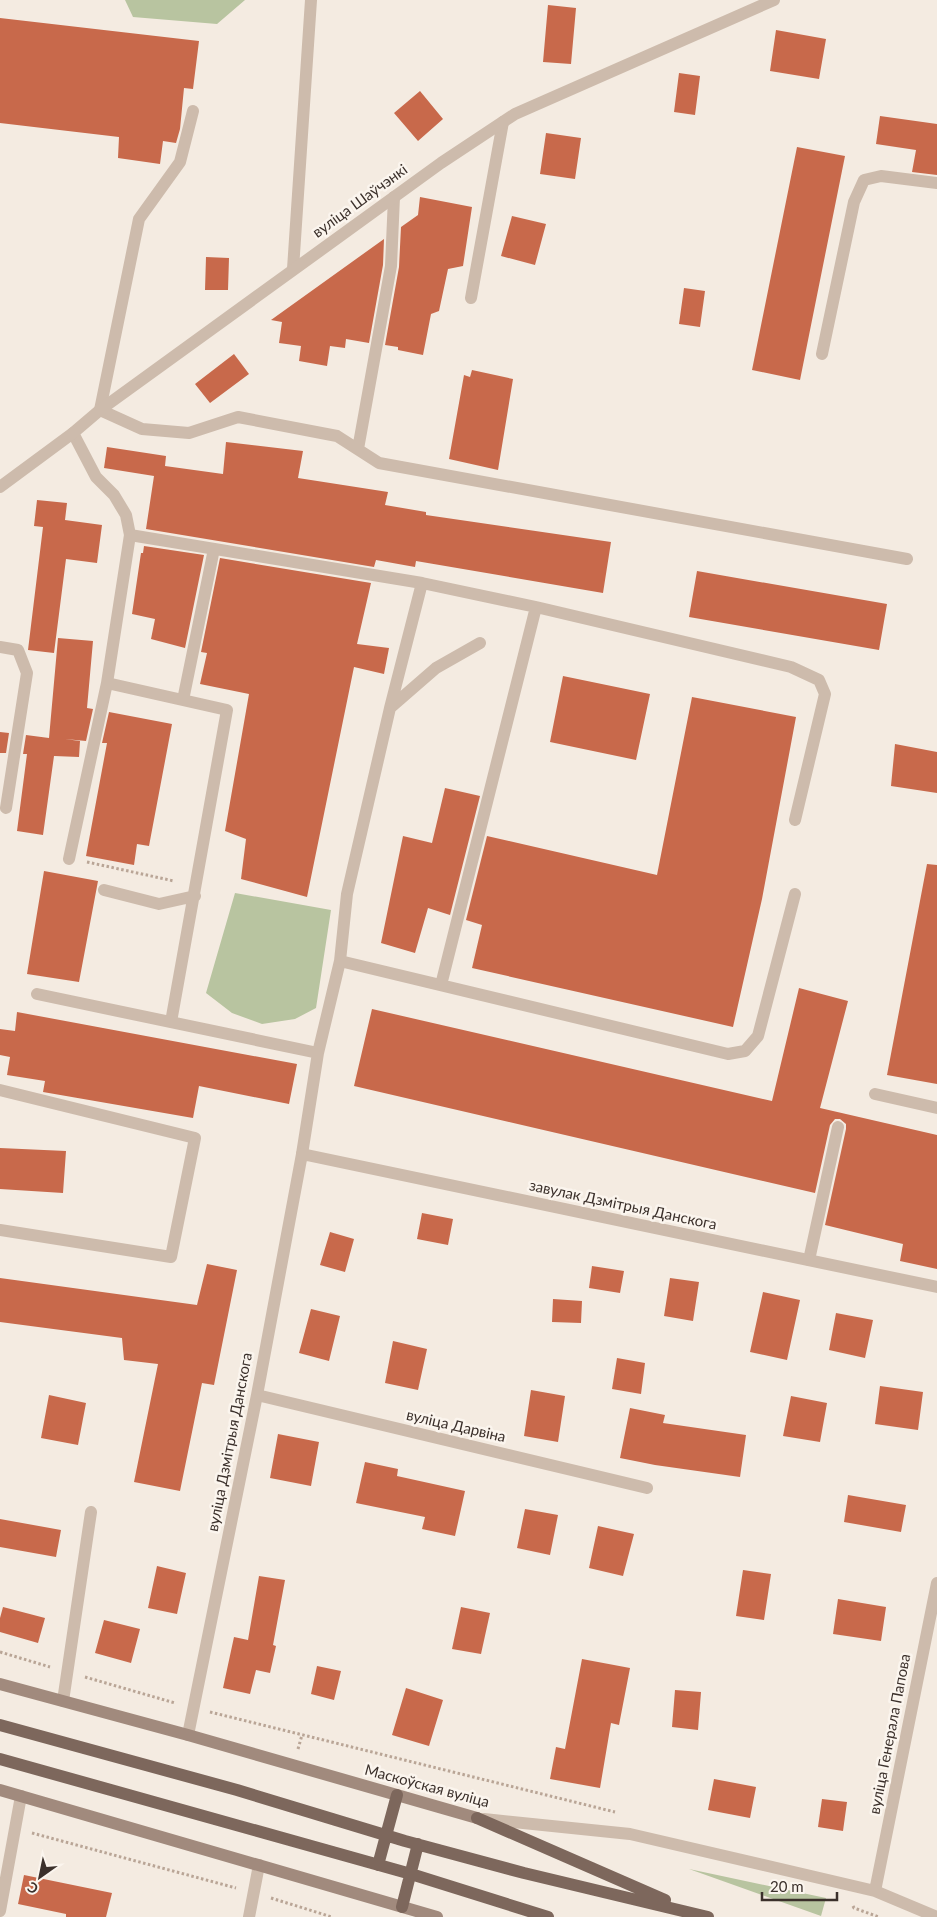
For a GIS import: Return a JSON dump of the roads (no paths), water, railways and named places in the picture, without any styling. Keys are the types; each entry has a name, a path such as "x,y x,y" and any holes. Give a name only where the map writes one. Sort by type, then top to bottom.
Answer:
{"main road":[{"path":"0,1725 237,1790 386,1836 524,1873 703,1915"},
{"path":"0,1760 411,1874 548,1917"},
{"path":"378,1865 398,1795"},
{"path":"477,1818 703,1915"},
{"path":"410,1911 411,1874 418,1844"}],"street":[{"path":"293,269 311,0"},
{"name":"вуліца Шаўчэнкі","path":"0,487 73,433 100,410 293,269 394,196 514,114 774,0"},
{"path":"193,110 180,162 140,220 100,410 142,429 190,433 238,417 337,436 379,463 907,559"},
{"path":"471,298 503,122"},
{"path":"822,354 854,202 864,180 881,176 937,183"},
{"path":"358,449 391,266 394,196"},
{"path":"69,859 107,683 130,535 126,514 114,495 96,477 73,433"},
{"path":"130,535 422,583 536,606 791,668 819,680 825,694 795,820"},
{"path":"183,700 214,549"},
{"name":"вуліца Дзмітрыя Данскога","path":"188,1735 257,1395 302,1154 318,1053 340,961 347,894 390,708 422,583"},
{"path":"441,985 536,606"},
{"path":"390,708 436,668 480,643"},
{"path":"0,647 18,650 27,673 6,808"},
{"path":"107,683 227,710 171,1022"},
{"path":"104,890 159,904 196,891"},
{"path":"340,961 728,1054 745,1051 758,1036 796,894"},
{"path":"37,994 318,1053"},
{"path":"0,1090 195,1138 171,1257 0,1230"},
{"path":"875,1094 937,1108"},
{"path":"809,1260 838,1126"},
{"name":"завулак Дзмітрыя Данскога","path":"302,1154 937,1287"},
{"name":"вуліца Дарвіна","path":"257,1395 647,1488"},
{"path":"63,1700 91,1512"},
{"name":"вуліца Генерала Папова","path":"875,1891 937,1583"},
{"name":"Маскоўская вуліца","path":"0,1684 188,1735 477,1818 630,1834 875,1891 937,1917"},
{"path":"0,1790 410,1911 437,1917"},
{"path":"0,1911 21,1796"},
{"path":"249,1917 259,1865"}]}
